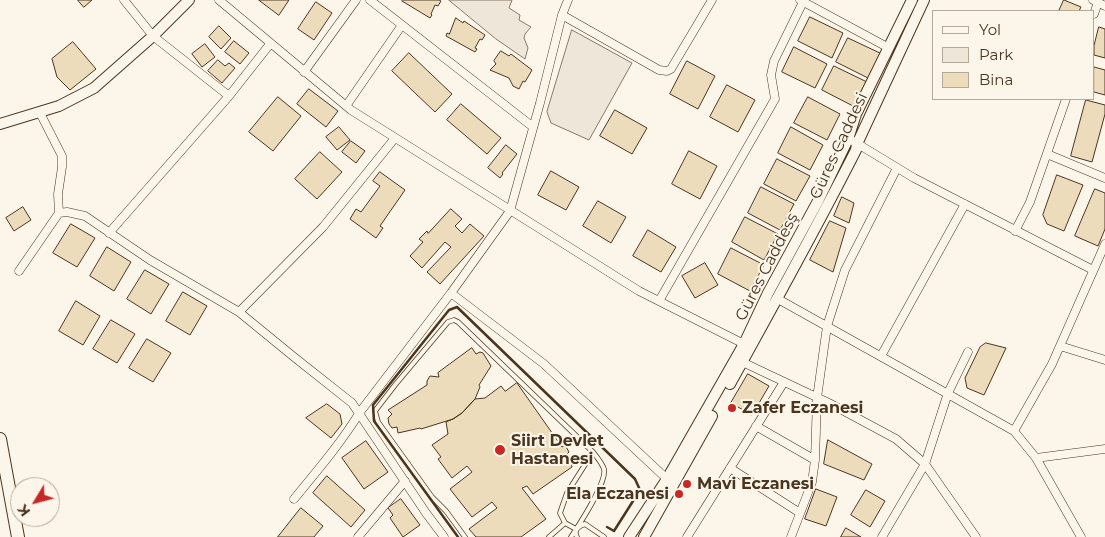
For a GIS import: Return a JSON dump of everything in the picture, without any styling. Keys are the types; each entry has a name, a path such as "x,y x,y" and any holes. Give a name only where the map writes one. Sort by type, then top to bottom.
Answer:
{"highway":[{"path":"0,439 18,537"}],"street":[{"path":"124,0 153,36 229,96"},
{"path":"0,124 59,106 94,88 153,36 189,0"},
{"path":"219,0 346,106 639,291 744,344"},
{"path":"304,72 356,0"},
{"path":"370,0 533,128"},
{"path":"294,499 451,293 510,211 562,15 568,0"},
{"path":"562,15 659,70 667,72 671,69 692,36 712,0"},
{"name":"Güres Caddesş","path":"629,537 739,361 744,344 768,293 852,141 856,114 912,0"},
{"name":"Güres Caddesi","path":"644,537 739,361 778,299 825,211 856,150 852,141 924,0"},
{"path":"659,301 775,99 771,74 774,61 802,1 889,48"},
{"path":"346,106 402,25"},
{"path":"109,233 229,96 270,44"},
{"path":"1015,231 1030,202 1066,100"},
{"path":"19,271 59,213 58,194 62,156 40,113"},
{"path":"239,312 323,227 395,138"},
{"path":"852,141 897,168 1093,270"},
{"path":"1047,154 1105,178"},
{"path":"790,537 812,482 815,460 817,398 827,326 845,270 897,168"},
{"path":"881,356 965,204"},
{"path":"59,213 66,212 84,216 150,260 239,312 352,403 360,412 426,513 444,537"},
{"path":"1014,431 1052,364 1105,244"},
{"path":"451,293 544,364 667,479"},
{"path":"778,299 1014,431 1036,458 1081,537"},
{"path":"1060,346 1105,360"},
{"path":"882,537 924,464 948,393 968,352"},
{"path":"739,361 817,398 896,439 924,464 976,537"},
{"path":"687,537 784,382"},
{"path":"756,426 815,460"},
{"path":"1036,458 1105,449"},
{"path":"730,468 800,513"},
{"path":"358,537 405,481"}],"lane":[{"path":"465,537 446,511 432,497 378,422 375,412 448,322 454,320 593,452 604,467 604,476 598,491 573,537"},
{"path":"576,529 566,523 560,513 567,493 593,452"},
{"path":"548,537 566,523"},
{"path":"576,529 585,524 604,537"}],"green space":[{"path":"449,0 512,0 509,8 520,15 519,20 531,27 524,38 528,48 525,59 496,39"},
{"path":"572,30 632,63 589,140 551,123 547,112"}],"building":[{"path":"78,0 92,0 84,7"},
{"path":"259,0 289,0 279,15"},
{"path":"403,0 441,1 438,6 435,5 430,18"},
{"path":"1064,0 1081,7 1080,10 1059,10"},
{"path":"316,2 332,13 314,40 298,29"},
{"path":"810,17 843,33 832,58 798,41"},
{"path":"456,18 485,35 482,40 480,39 475,52 446,36 447,33 449,34"},
{"path":"219,26 231,38 221,49 209,37"},
{"path":"1099,27 1105,29 1105,58 1095,55 1095,42"},
{"path":"848,38 882,54 870,79 836,62"},
{"path":"234,41 249,53 240,64 225,52"},
{"path":"73,42 96,69 70,90 57,77 52,59"},
{"path":"205,44 215,57 202,67 192,54"},
{"path":"794,47 827,64 815,88 782,72"},
{"path":"501,51 509,56 511,54 532,70 519,89 513,86 509,78 490,70 496,64 494,61"},
{"path":"409,53 452,94 435,112 392,71"},
{"path":"218,60 225,66 229,63 235,68 222,83 208,71"},
{"path":"687,61 715,76 698,109 670,94"},
{"path":"834,66 867,82 855,107 822,90"},
{"path":"1095,67 1105,70 1105,95 1095,92"},
{"path":"727,85 755,100 738,132 710,117"},
{"path":"309,89 338,111 326,127 297,104"},
{"path":"278,97 301,116 273,151 249,132"},
{"path":"808,97 840,114 827,140 794,123"},
{"path":"1086,100 1105,105 1105,114 1092,162 1071,156"},
{"path":"461,104 501,138 487,154 447,120"},
{"path":"615,110 647,128 632,154 600,136"},
{"path":"339,127 350,140 337,150 326,137"},
{"path":"791,127 823,145 810,170 778,153"},
{"path":"351,141 365,151 356,163 342,152"},
{"path":"506,145 517,154 500,178 488,168"},
{"path":"689,151 717,166 700,199 672,184"},
{"path":"320,152 342,172 317,199 295,179"},
{"path":"777,159 810,176 796,201 764,184"},
{"path":"551,171 579,187 566,210 538,195"},
{"path":"380,172 405,190 380,226 383,228 376,238 350,219 356,209 361,212 380,186 373,181"},
{"path":"1057,175 1083,185 1064,231 1047,224 1043,215"},
{"path":"761,187 794,204 780,230 748,213"},
{"path":"1095,189 1105,193 1105,229 1098,246 1075,236"},
{"path":"842,197 854,203 849,223 834,216"},
{"path":"598,201 626,217 611,243 583,226"},
{"path":"23,207 31,220 14,231 6,218"},
{"path":"451,209 462,219 455,226 462,233 470,224 484,236 440,284 427,272 451,247 445,242 422,268 410,256 423,242 419,239 427,231 428,233"},
{"path":"745,217 778,234 764,260 732,242"},
{"path":"830,221 846,228 833,272 810,260"},
{"path":"71,224 95,238 77,267 53,253"},
{"path":"648,230 676,247 661,272 633,256"},
{"path":"107,247 131,262 114,291 90,276"},
{"path":"731,248 764,265 750,291 718,274"},
{"path":"705,263 718,285 695,298 682,276"},
{"path":"145,270 169,284 151,314 127,299"},
{"path":"183,292 207,306 190,335 166,321"},
{"path":"76,301 100,316 83,345 59,331"},
{"path":"111,320 135,334 117,363 93,349"},
{"path":"147,339 171,353 153,382 129,368"},
{"path":"986,343 1006,348 984,395 967,388 965,378 980,347"},
{"path":"472,348 476,354 483,353 491,366 479,385 480,387 475,399 462,413 453,419 421,429 398,433 397,427 392,428 388,418 392,414 388,410 427,385 430,376 439,377 438,373"},
{"path":"748,374 769,386 752,415 731,403"},
{"path":"517,383 562,447 565,445 569,452 565,456 571,461 572,467 533,494 527,486 522,488 546,519 521,537 476,537 469,529 497,508 492,502 472,517 450,489 472,472 467,466 452,478 438,459 441,457 432,445 448,434 446,422 462,413 475,399 485,398 501,386 505,391"},
{"path":"327,404 340,414 342,424 331,438 306,418"},
{"path":"828,440 872,464 864,480 824,464"},
{"path":"366,441 388,472 364,489 342,458"},
{"path":"327,476 365,510 351,527 313,493"},
{"path":"816,489 837,497 826,526 805,519"},
{"path":"866,490 885,501 870,527 851,515"},
{"path":"401,499 420,525 403,537 390,518 393,515 388,508"},
{"path":"301,508 323,526 314,537 278,537"},
{"path":"846,528 861,537 841,537"}],"wall":[{"path":"458,537 374,421 373,405 449,310 457,307 635,479 640,490 614,531 607,527"}],"place":[{"name":"Zafer Eczanesi","path":"732,408"},
{"name":"Siirt Devlet Hastanesi","path":"500,450"},
{"name":"Mavi Eczanesi","path":"687,484"},
{"name":"Ela Eczanesi","path":"679,494"}]}
